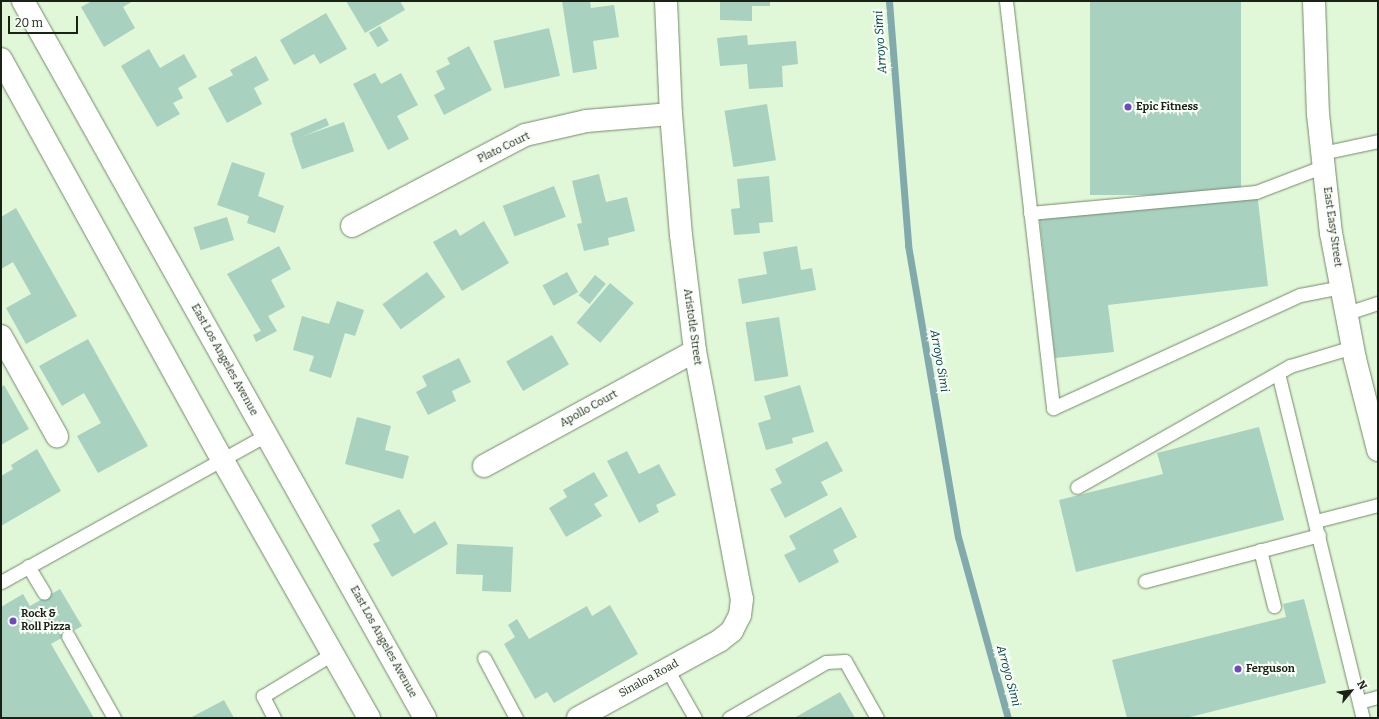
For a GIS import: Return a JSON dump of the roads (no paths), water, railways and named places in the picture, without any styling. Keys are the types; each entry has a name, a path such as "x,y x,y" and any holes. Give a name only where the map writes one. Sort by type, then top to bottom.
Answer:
{"street":[{"name":"East Los Angeles Avenue","path":"23,1 425,718"},
{"name":"Aristotle Street","path":"666,1 671,114 680,235 695,351 742,599 740,615 732,630 719,641"},
{"name":"East Easy Street","path":"1314,1 1318,114 1331,233 1353,347 1378,450"},
{"path":"1,59 222,460 369,718"},
{"name":"Plato Court","path":"352,226 525,136 586,121 671,114"},
{"path":"1,336 57,436"},
{"name":"Apollo Court","path":"484,466 695,351"},
{"name":"Sinaloa Road","path":"590,715 667,669 719,641"}],"lane":[{"path":"1006,1 1053,408 1300,294 1342,287"},
{"path":"1030,213 1256,192 1323,159 1378,141"},
{"path":"1347,313 1378,302"},
{"path":"1077,487 1290,366 1353,347"},
{"path":"1278,373 1316,521 1363,718"},
{"path":"1,582 266,435"},
{"path":"1316,521 1378,505"},
{"path":"1145,581 1319,534"},
{"path":"1260,550 1274,606"},
{"path":"28,566 44,593"},
{"path":"68,636 114,718"},
{"path":"274,718 262,696 332,654"},
{"path":"484,658 516,718"},
{"path":"729,718 826,662 845,660 877,718"},
{"path":"667,669 695,718"},
{"path":"1359,702 1378,697"}],"waterway":[{"name":"Arroyo Simi","path":"889,1 908,245 958,537 1008,718"}],"place":[{"name":"Epic Fitness","path":"1128,107"},
{"name":"Rock & Roll Pizza","path":"13,621"},
{"name":"Ferguson","path":"1238,669"}]}
